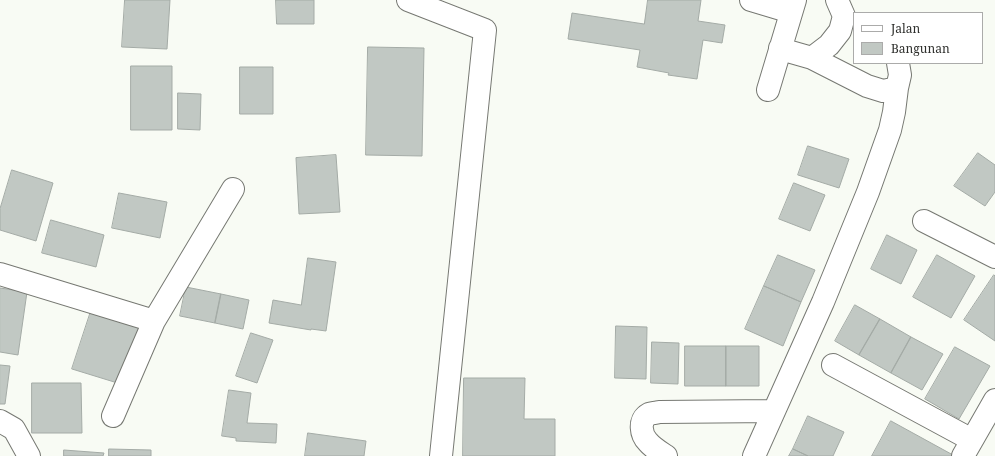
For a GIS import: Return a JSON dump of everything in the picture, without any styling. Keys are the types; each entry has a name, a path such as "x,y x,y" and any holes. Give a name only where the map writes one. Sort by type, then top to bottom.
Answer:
{"street":[{"path":"408,0 485,30 441,456"},
{"path":"751,0 793,6 768,90"},
{"path":"812,58 829,45 840,31 845,13"},
{"path":"780,48 812,58 867,86 883,91 897,88"},
{"path":"754,456 823,302 868,192 890,130 900,75 898,64"},
{"path":"113,416 154,321 232,189"},
{"path":"924,221 995,257"},
{"path":"0,274 154,321"},
{"path":"833,366 968,448 995,400"},
{"path":"666,456 648,442 643,436 641,428 642,421 650,414 659,412 774,411"},
{"path":"0,421 14,430 29,456"}],"building":[{"path":"125,0 170,0 167,49 122,47"},
{"path":"276,0 314,0 314,24 277,24"},
{"path":"648,0 701,0 698,21 725,25 722,43 703,40 697,79 668,75 669,73 637,67 640,50 568,39 572,13 644,24"},
{"path":"368,47 424,48 422,156 366,155"},
{"path":"131,66 172,66 172,130 131,130"},
{"path":"240,67 273,67 273,114 240,114"},
{"path":"178,93 201,94 200,130 178,129"},
{"path":"808,146 849,159 839,188 798,175"},
{"path":"978,153 995,165 995,192 985,206 954,186"},
{"path":"336,155 340,212 299,214 296,158"},
{"path":"12,170 53,183 36,241 0,230 0,209"},
{"path":"794,183 825,195 810,231 779,219"},
{"path":"119,193 167,202 160,238 112,228"},
{"path":"51,220 104,235 96,267 42,253"},
{"path":"887,235 917,250 901,284 871,269"},
{"path":"778,255 815,270 801,302 764,286"},
{"path":"937,255 975,276 951,318 913,297"},
{"path":"308,258 336,262 326,331 269,323 273,300 301,305"},
{"path":"994,275 995,276 995,341 964,320"},
{"path":"764,286 801,302 783,346 745,329"},
{"path":"186,287 221,294 215,323 180,316"},
{"path":"0,288 27,292 18,355 0,352"},
{"path":"221,294 249,300 243,329 215,323"},
{"path":"855,305 880,319 859,355 835,341"},
{"path":"92,308 144,324 124,385 72,369"},
{"path":"880,319 911,337 891,373 859,355"},
{"path":"616,326 647,327 646,379 615,378"},
{"path":"251,333 273,340 257,383 236,376"},
{"path":"911,337 943,354 922,390 891,373"},
{"path":"652,342 679,343 678,384 651,383"},
{"path":"685,346 726,346 726,386 685,386"},
{"path":"726,346 759,346 759,386 726,386"},
{"path":"955,347 990,366 959,419 925,399"},
{"path":"0,365 10,366 5,404 0,404"},
{"path":"464,378 525,378 524,419 555,419 555,456 463,456"},
{"path":"32,383 81,383 82,433 32,433"},
{"path":"229,390 251,393 247,423 277,424 276,443 236,441 236,438 222,436"},
{"path":"808,416 844,432 833,456 808,456 793,449"},
{"path":"891,421 953,455 872,456"},
{"path":"308,433 366,441 364,456 305,456"},
{"path":"109,449 151,450 151,456 109,456"},
{"path":"793,449 808,456 789,456"},
{"path":"64,450 104,453 103,456 64,456"}]}
